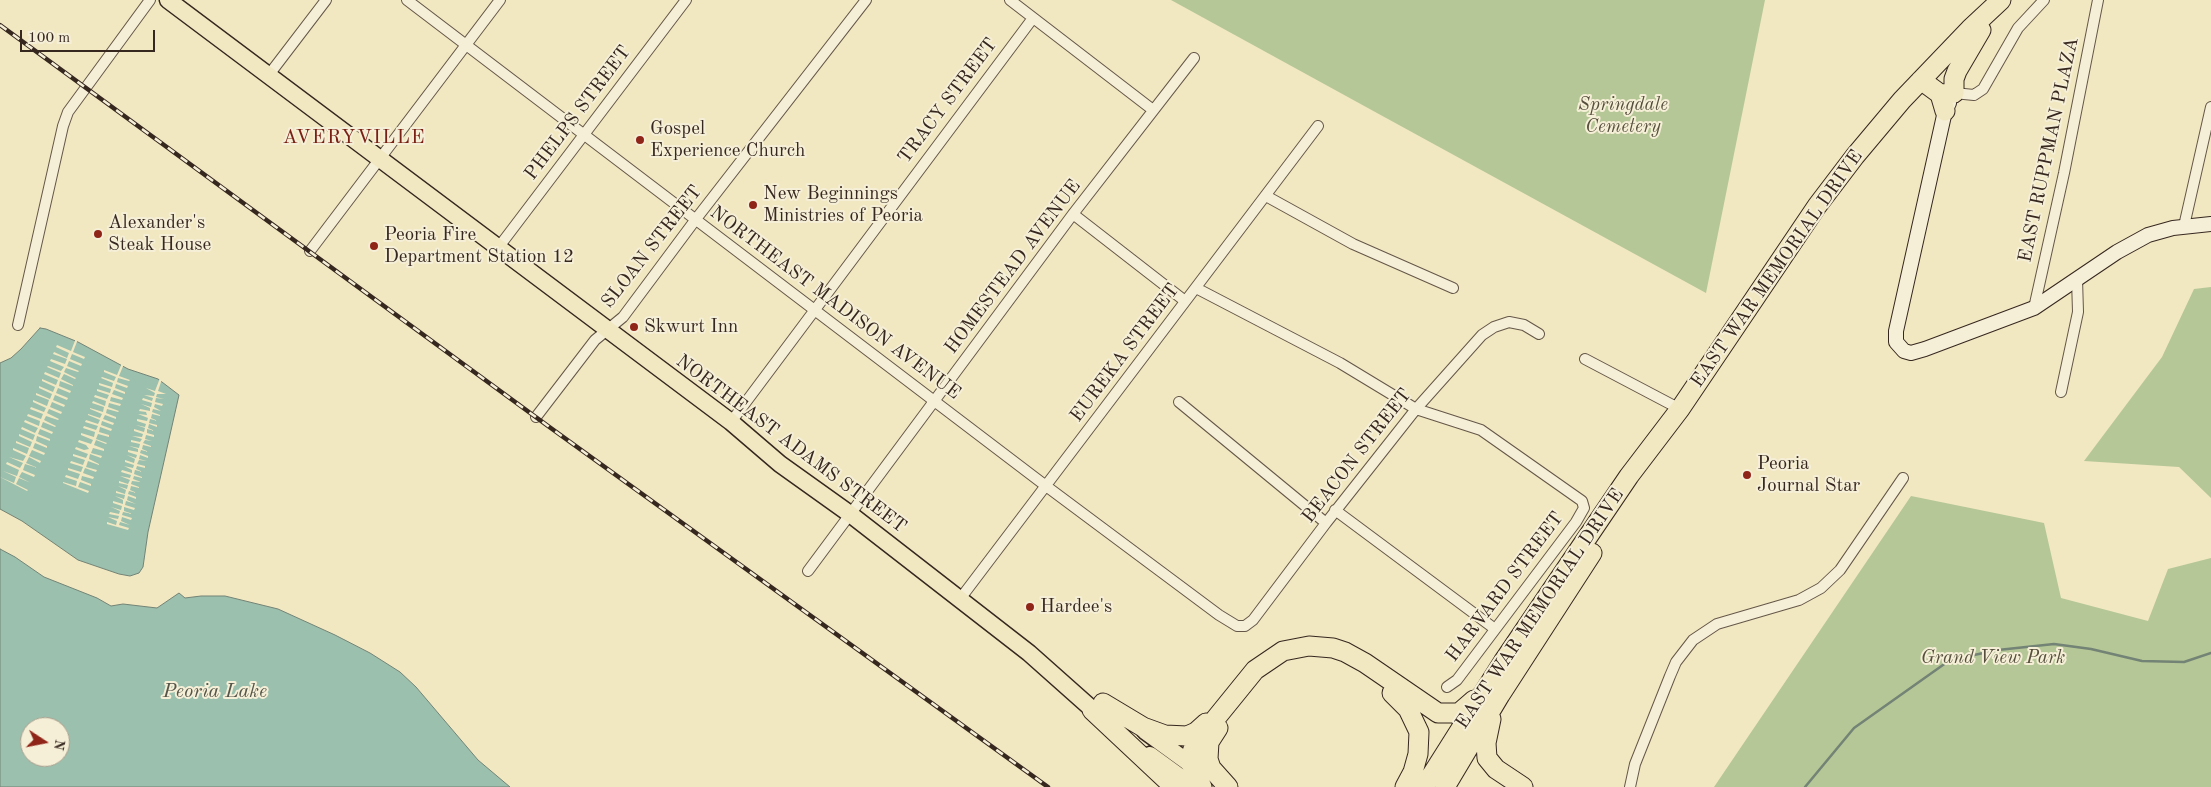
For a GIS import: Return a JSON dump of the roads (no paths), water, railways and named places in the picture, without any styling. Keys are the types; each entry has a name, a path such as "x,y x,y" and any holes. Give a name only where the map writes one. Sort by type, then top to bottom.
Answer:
{"highway":[{"name":"EAST WAR MEMORIAL DRIVE","path":"1424,787 1639,481 1680,409 1817,206 1871,136 1921,80 2003,0"},
{"path":"1946,111 1947,94 1959,66 1978,33 2003,0"},
{"path":"1921,80 1947,94"},
{"path":"1098,706 1154,732 1187,736 1196,732 1206,723 1264,662 1283,651 1309,646 1333,648 1361,660 1432,710 1453,714 1463,710 1471,703 1517,655"},
{"path":"1228,787 1209,763 1207,751 1211,738 1266,671 1286,659 1309,654 1334,657 1347,662 1380,683 1403,702 1418,725 1420,739 1413,772 1405,787"},
{"name":"EAST WAR MEMORIAL DRIVE","path":"1445,787 1517,655"},
{"path":"1517,655 1497,704 1485,749 1487,758 1494,768 1523,787"},
{"path":"1202,787 1191,764 1195,744 1246,680"},
{"path":"1098,706 1174,787"}],"main road":[{"name":"NORTHEAST ADAMS STREET","path":"168,0 730,422 780,464 850,514 1098,706 1191,764 1223,787"},
{"name":"NORTHEAST ADAMS STREET","path":"1098,706 1122,735 1194,787"}],"street":[{"path":"18,325 63,126 68,112 150,0"},
{"path":"268,76 326,0"},
{"name":"NORTHEAST MADISON AVENUE","path":"407,0 1046,486 1219,615 1232,624 1245,626"},
{"path":"310,251 500,0"},
{"name":"PHELPS STREET","path":"498,248 686,0"},
{"name":"SLOAN STREET","path":"536,417 595,340 623,317 696,219 866,0"},
{"path":"1010,0 1153,110"},
{"path":"1947,94 1970,95 1980,92 2018,28 2044,0"},
{"name":"EAST RUPPMAN PLAZA","path":"2034,308 2064,173 2098,0"},
{"name":"TRACY STREET","path":"730,422 1033,18"},
{"name":"HOMESTEAD AVENUE","path":"808,571 1073,214 1194,58"},
{"path":"2184,226 2211,108"},
{"path":"1946,111 1896,331 1896,340 1900,348 1908,353 2034,308 2111,256 2144,237 2184,226 2211,224"},
{"name":"EUREKA STREET","path":"960,599 1318,126"},
{"path":"1266,196 1360,248 1453,288"},
{"path":"1073,214 1185,301"},
{"path":"2061,392 2078,312 2078,279"},
{"path":"1196,288 1340,363 1416,409"},
{"name":"BEACON STREET","path":"1245,626 1253,620 1326,522 1416,409 1482,335 1494,327 1509,322 1524,325 1539,334"},
{"path":"1585,358 1680,409"},
{"path":"1179,402 1326,522"},
{"name":"HARVARD STREET","path":"1416,409 1481,430 1581,499 1584,503 1576,522 1457,680 1447,687"},
{"path":"1630,787 1635,764 1676,662 1693,640 1717,624 1798,600 1821,588 1840,570 1903,478"},
{"path":"1336,510 1495,629"}],"water":[{"path":"40,328 78,342 128,369 158,379 179,395 148,532 143,567 139,573 130,576 119,574 78,560 22,521 0,509 0,363 11,358"},
{"name":"Peoria Lake","path":"0,549 44,577 97,598 111,606 123,604 157,608 179,593 185,598 225,596 278,609 335,635 370,653 400,672 416,687 478,760 510,787 0,787"}],"waterway":[{"path":"1805,787 1854,728 1950,660 1998,650 2054,644 2091,649 2142,661 2184,662 2211,653"}],"railway":[{"path":"0,25 548,426 1048,787"}],"place":[{"name":"Gospel Experience Church","path":"640,140"},
{"name":"New Beginnings Ministries of Peoria","path":"753,205"},
{"name":"Alexander's Steak House","path":"98,234"},
{"name":"Peoria Fire Department Station 12","path":"374,246"},
{"name":"Skwurt Inn","path":"634,327"},
{"name":"Peoria Journal Star","path":"1747,475"},
{"name":"Hardee's","path":"1030,607"}],"district":[{"name":"AVERYVILLE","path":"354,138"}],"park label":[{"name":"Springdale Cemetery","path":"1623,116"},
{"name":"Grand View Park","path":"1993,658"}]}
